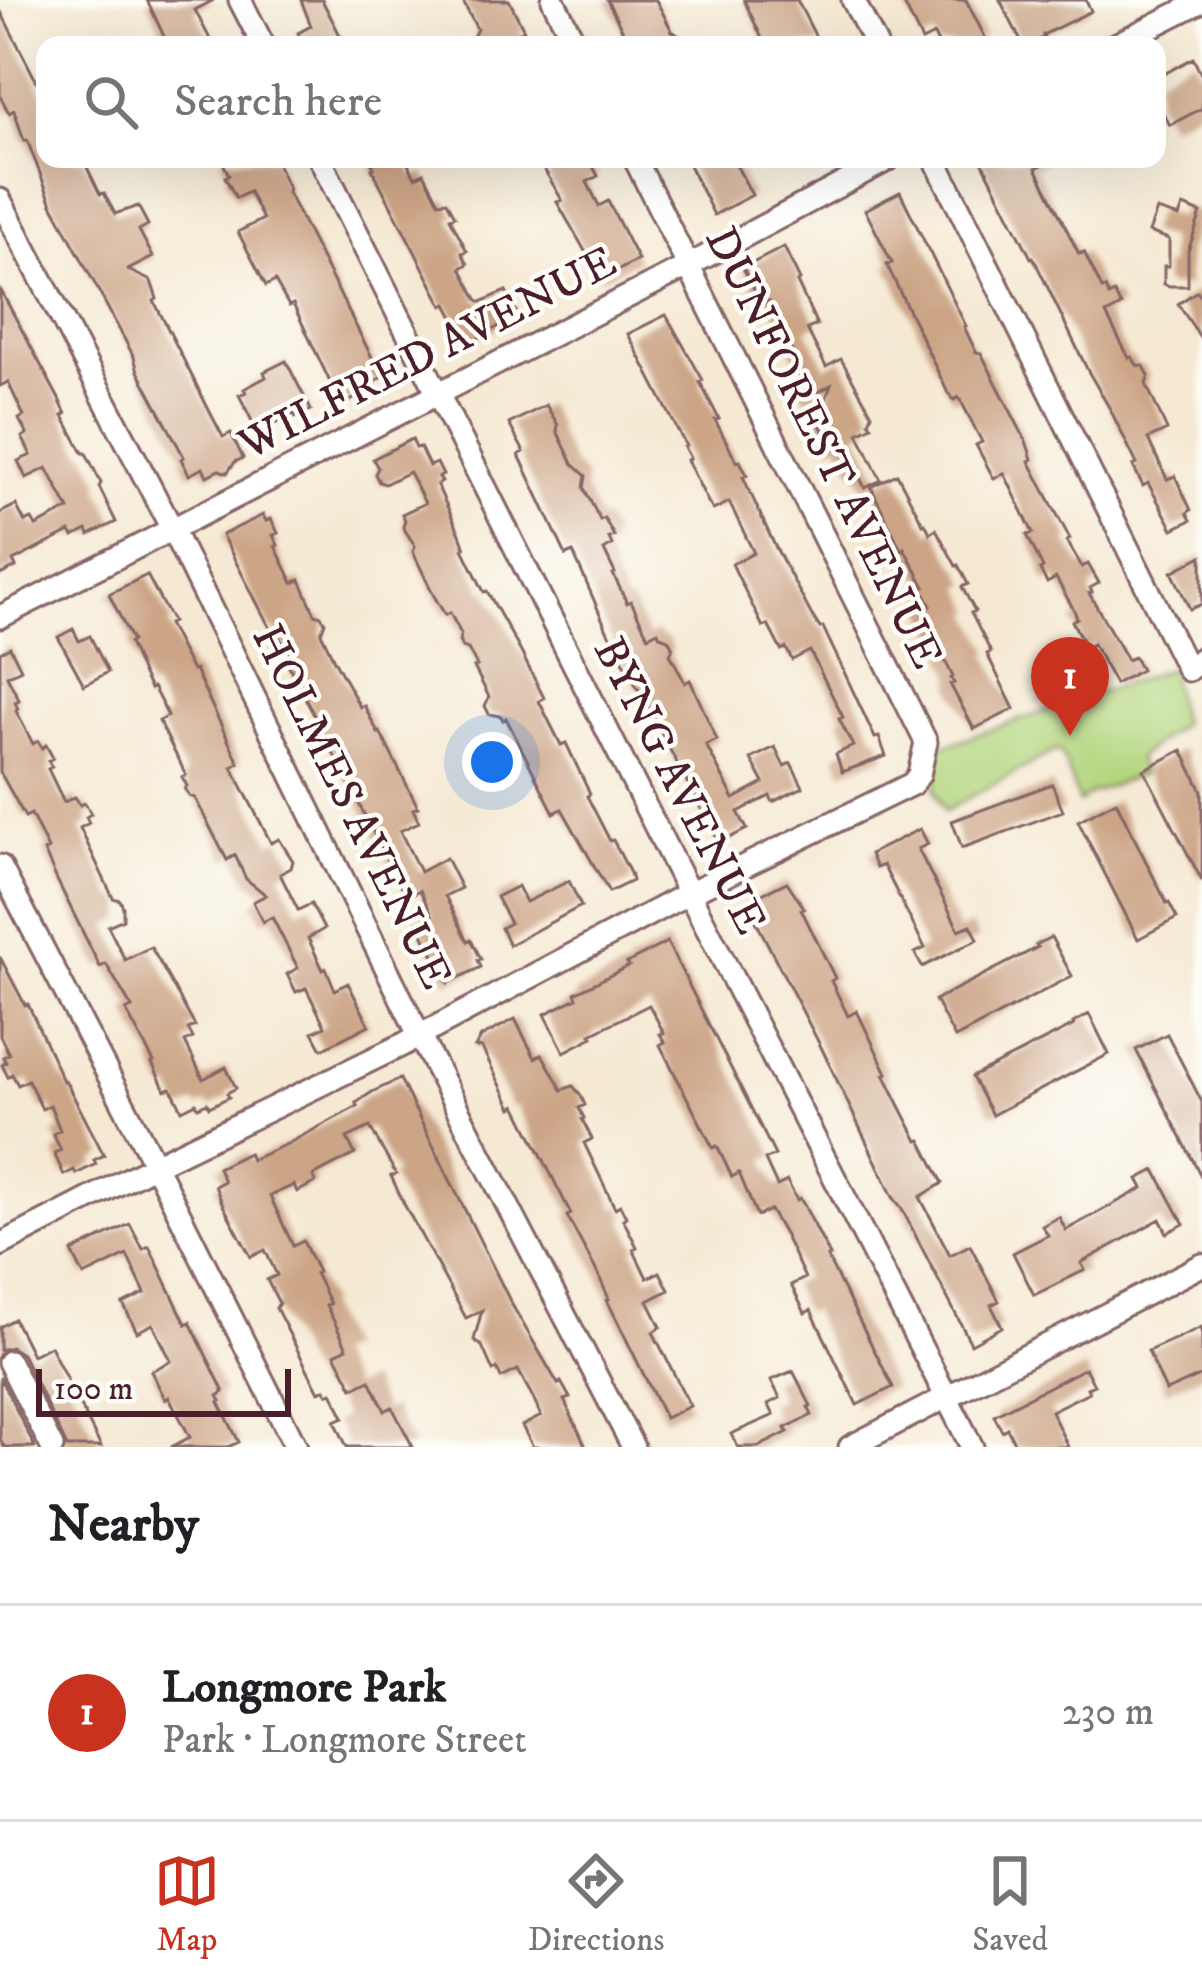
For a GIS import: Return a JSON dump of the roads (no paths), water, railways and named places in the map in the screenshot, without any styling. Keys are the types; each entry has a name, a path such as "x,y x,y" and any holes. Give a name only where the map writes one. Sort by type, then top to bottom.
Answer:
{"street":[{"path":"240,0 258,36"},
{"path":"553,0 571,36"},
{"path":"853,0 871,36"},
{"path":"1133,36 1202,1"},
{"name":"BYNG AVENUE","path":"324,168 972,1447"},
{"name":"DUNFOREST AVENUE","path":"639,168 926,742 920,775 912,784 689,893"},
{"name":"WILFRED AVENUE","path":"0,617 873,168"},
{"path":"940,168 1195,664"},
{"name":"HOLMES AVENUE","path":"0,200 171,527 419,1035 633,1447"},
{"path":"0,866 296,1447"},
{"path":"0,1245 419,1035 689,893"},
{"path":"850,1447 1202,1265"},
{"path":"9,1362 52,1447"}],"place":[{"name":"Longmore Park","path":"1070,736"}]}
